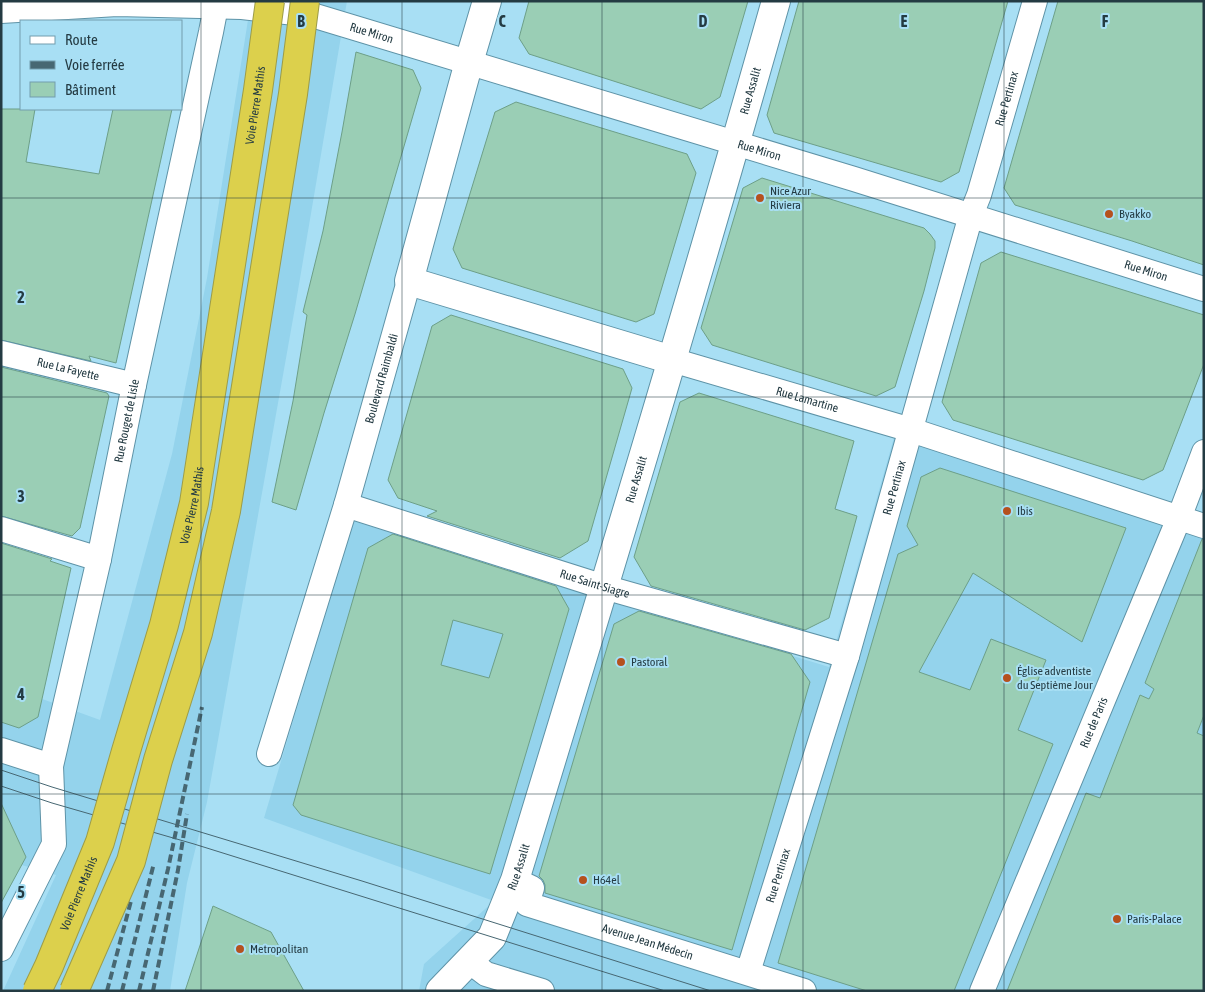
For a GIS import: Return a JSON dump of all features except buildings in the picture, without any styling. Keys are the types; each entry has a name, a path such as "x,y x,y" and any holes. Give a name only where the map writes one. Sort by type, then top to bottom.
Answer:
{"highway":[{"name":"Voie Pierre Mathis","path":"37,991 100,842 164,625 194,503 270,1"},
{"path":"74,991 131,860 158,760 198,633 226,511 308,8"}],"street":[{"name":"Boulevard Raimbaldi","path":"269,754 346,505 487,1"},
{"name":"Rue Assalit","path":"440,991 492,937 515,880 672,360 776,1"},
{"name":"Rue Pertinax","path":"748,972 847,656 971,215 979,195 1035,1"},
{"name":"Rue Miron","path":"1,11 117,4 217,4 242,7 308,8 469,62 971,215 1204,289"},
{"name":"Rue Rouget de Lisle","path":"1,949 54,844 51,766 99,559 134,385 217,4"},
{"name":"Rue Lamartine","path":"409,281 911,430 1204,526"},
{"name":"Rue La Fayette","path":"1,353 134,385"},
{"name":"Rue de Paris","path":"982,991 1179,518 1204,452"},
{"name":"Rue Saint-Siagre","path":"346,505 604,586 847,656"},
{"path":"1,529 99,559"},
{"path":"1,750 51,766"},
{"name":"Avenue Jean Médecin","path":"515,880 532,888 527,904 804,991"},
{"path":"474,955 486,974 542,991"}],"shaded area":[{"path":"251,1 347,1 296,302 207,802 187,883 170,991 3,991 56,875 1,859 1,684 100,720 172,454 207,278"},
{"path":"895,434 1204,533 1204,991 419,991 424,964 494,901 264,818 353,521 829,667"}],"tram line":[{"path":"1,770 711,991"},
{"path":"1,786 52,803 194,844 665,991"}],"railway":[{"path":"139,991 168,869 202,707"},
{"path":"153,991 178,870 187,814"},
{"path":"122,991 154,863"},
{"path":"107,991 131,901"}],"place":[{"name":"Nice Azur Riviera","path":"760,198"},
{"name":"Byakko","path":"1109,214"},
{"name":"Ibis","path":"1007,511"},
{"name":"Pastoral","path":"621,662"},
{"name":"Église adventiste du Septième Jour","path":"1007,678"},
{"name":"H64el","path":"583,880"},
{"name":"Paris-Palace","path":"1117,919"},
{"name":"Metropolitan","path":"240,949"}]}
